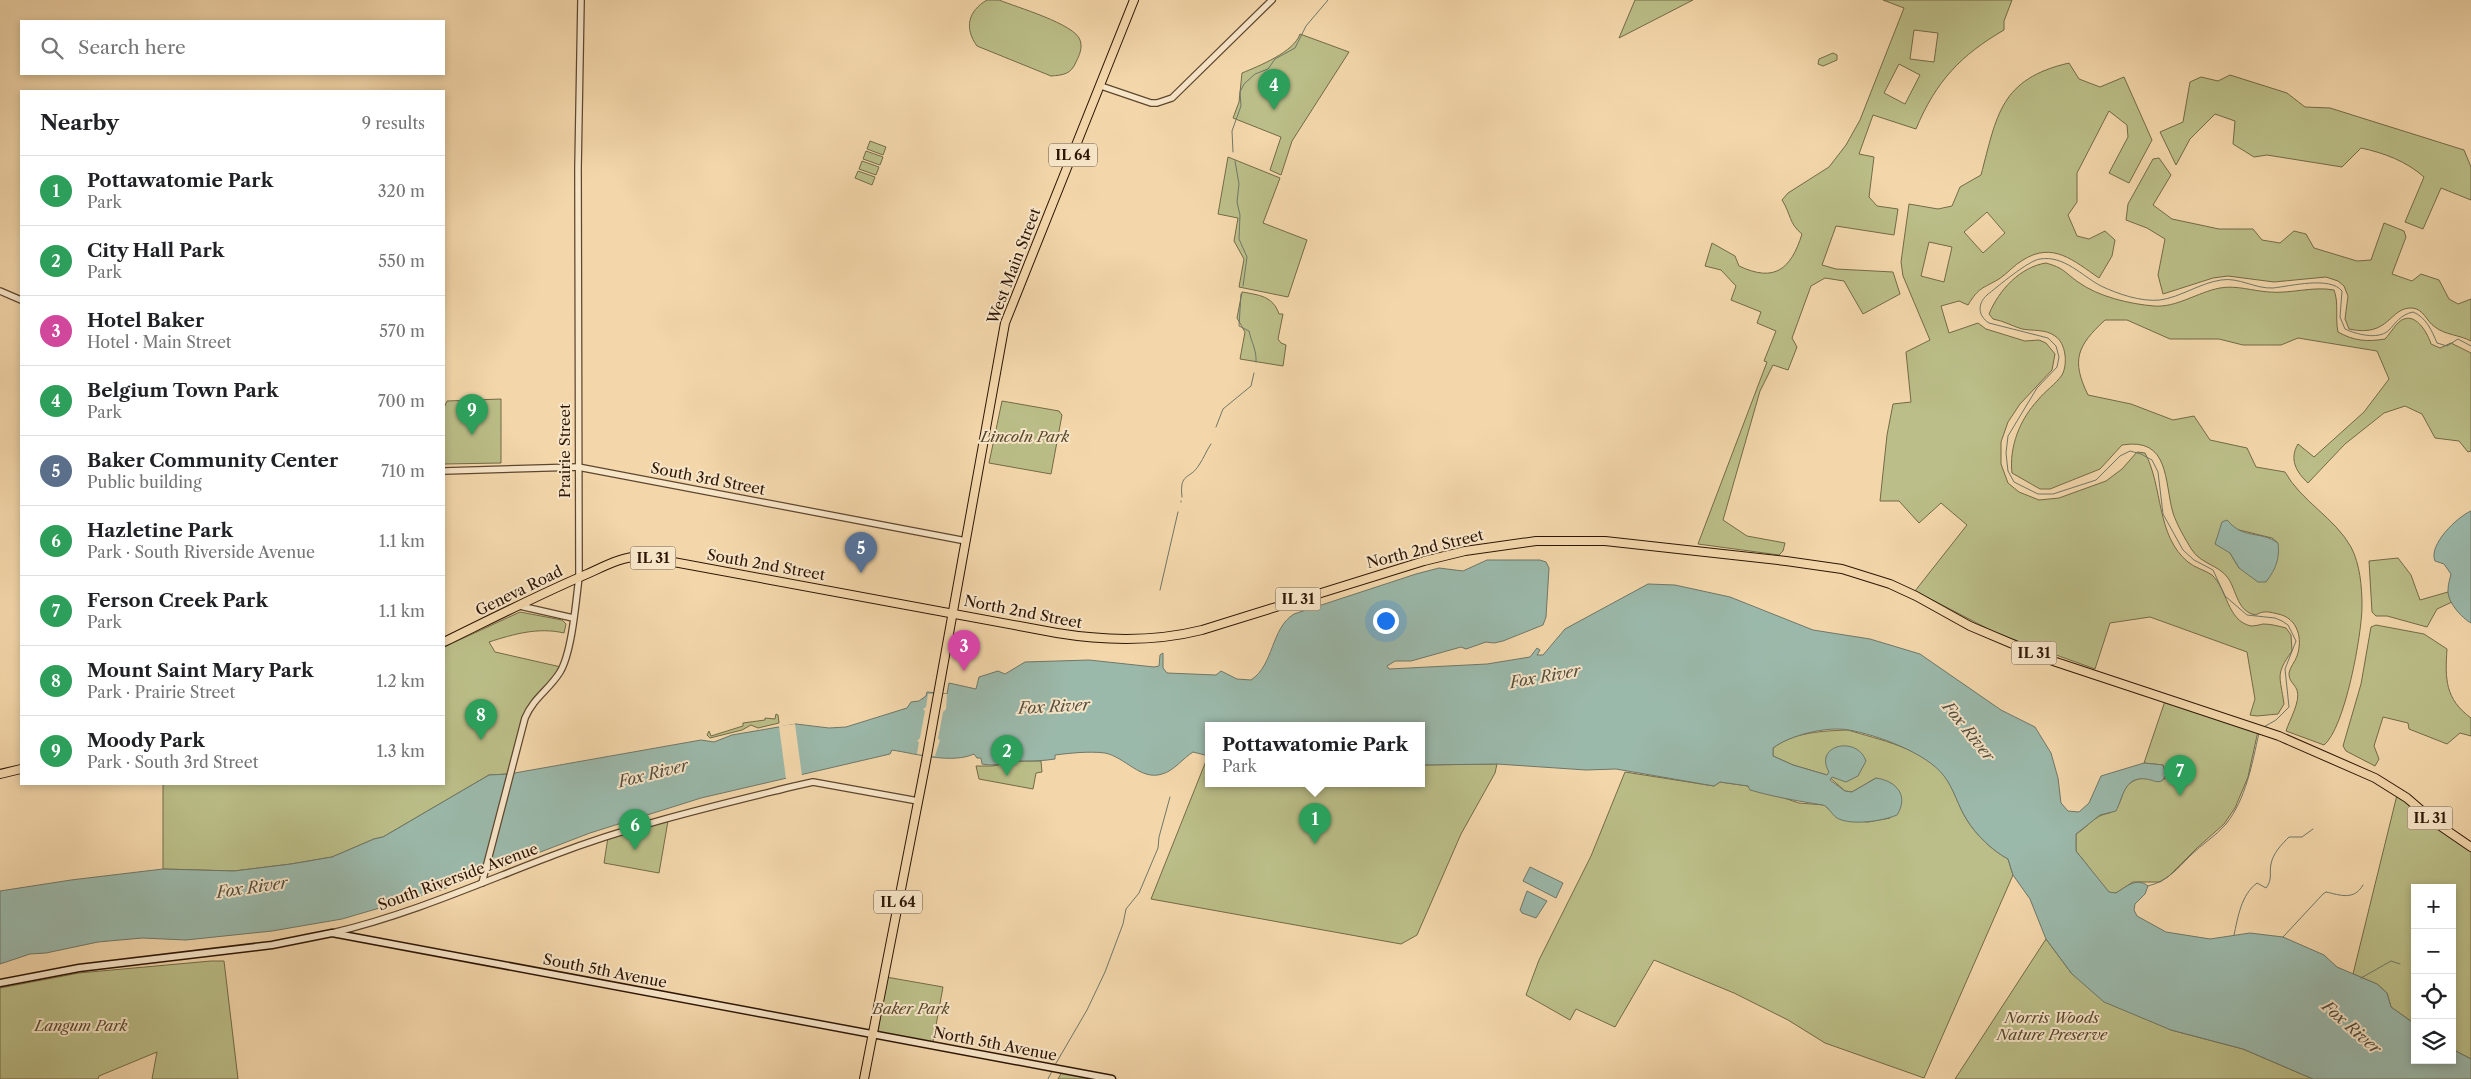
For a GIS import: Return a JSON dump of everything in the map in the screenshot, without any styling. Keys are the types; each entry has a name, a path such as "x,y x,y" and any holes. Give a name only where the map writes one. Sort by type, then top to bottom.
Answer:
{"main road":[{"name":"West Main Street","path":"951,613 1009,309 1101,86 1134,0"},
{"name":"North 2nd Street","path":"951,613 1088,638 1154,638 1202,630 1424,561 1503,545 1560,540 1606,541 1786,561 1863,575 1910,593 1970,626 2053,661 2270,732 2375,778 2407,798 2436,823 2471,847"},
{"name":"South 2nd Street","path":"579,577 611,562 641,556 951,613"},
{"name":"Geneva Road","path":"445,642 579,577"},
{"name":"IL 64","path":"864,1079 938,694 951,613"},
{"path":"0,774 20,769"},
{"name":"South 5th Avenue","path":"332,933 873,1035"},
{"name":"South Riverside Avenue","path":"0,983 78,968 272,945 332,933"},
{"name":"North 5th Avenue","path":"873,1035 1112,1079"}],"street":[{"name":"Prairie Street","path":"482,883 530,707 561,670 573,618 579,577 580,0"},
{"path":"1101,86 1151,103 1158,103 1172,98 1272,0"},
{"path":"0,291 20,300"},
{"name":"South 3rd Street","path":"445,471 578,467 966,541"},
{"path":"520,606 573,618"},
{"name":"South Riverside Avenue","path":"332,933 412,910 607,837 813,782 918,801"}],"green space":[{"path":"987,0 999,0 1031,12 1057,22 1076,34 1081,43 1081,49 1072,69 1063,74 1051,76 977,46 970,33 970,20 976,9"},
{"path":"1635,0 1693,0 1619,38"},
{"path":"1883,0 2012,0 2004,21 2004,30 1975,49 1951,71 1932,97 1916,129 1873,115 1859,154 1874,157 1869,197 1877,206 1898,209 1894,235 1836,226 1822,265 1836,269 1893,272 1900,294 1863,314 1844,281 1825,278 1811,286 1792,338 1797,347 1788,370 1773,365 1760,391 1723,520 1747,536 1785,543 1783,551 1779,555 1698,544 1767,362 1764,361 1776,331 1757,323 1761,312 1731,300 1736,286 1721,270 1705,266 1712,243 1735,256 1739,266 1752,271 1772,273 1780,270 1787,264 1798,246 1802,234 1792,223 1782,200 1788,193 1829,167 1846,145 1860,120 1904,8","holes":["1914,30 1938,33 1934,62 1910,59","1899,64 1920,75 1905,104 1884,93"]},
{"path":"1300,34 1349,52 1292,141 1281,175 1270,170 1281,137 1233,118 1239,102 1242,73 1266,62 1291,47"},
{"path":"1833,53 1837,55 1837,60 1823,66 1818,64 1819,59"},
{"path":"2069,63 2079,79 2100,87 2124,77 2152,140 2129,183 2109,173 2128,137 2127,125 2109,111 2077,173 2077,202 2068,215 2077,236 2089,239 2105,231 2115,240 2112,256 2099,278 2081,265 2063,256 2044,252 2034,255 2020,262 1999,279 1981,289 1968,305 1959,301 1941,306 1949,333 1978,323 1986,329 2025,341 2039,340 2046,343 2055,354 2052,370 2020,404 2008,422 2001,442 2001,464 2008,483 2019,492 2039,500 2059,498 2106,481 2122,469 2137,452 2145,453 2155,480 2165,525 2170,539 2178,551 2188,562 2212,575 2221,588 2232,611 2243,623 2251,626 2266,624 2283,627 2291,635 2292,651 2283,665 2280,676 2284,704 2278,714 2250,715 2255,699 2247,652 2150,617 2110,623 2095,669 1998,634 1915,591 1967,525 1941,503 1919,523 1899,501 1880,501 1887,435 1893,404 1911,402 1906,352 1930,340 1903,276 1901,262 1909,204 1938,209 1952,206 1960,187 1981,175 1992,134 2005,102 2028,79 2046,70","holes":["1987,212 2005,233 1983,253 1964,232","1929,242 1952,247 1944,282 1921,276"]},
{"path":"2230,75 2287,93 2305,107 2330,108 2464,150 2471,167 2471,200 2441,188 2423,229 2405,222 2424,177 2402,162 2378,152 2361,148 2342,167 2267,155 2254,157 2233,144 2235,121 2215,114 2190,139 2176,165 2160,132 2183,122 2190,82 2201,77 2218,81"},
{"path":"870,141 886,147 883,155 867,149"},
{"path":"866,151 883,157 880,165 863,159"},
{"path":"1228,157 1280,178 1263,223 1307,240 1288,297 1239,287 1244,259 1234,241 1238,218 1218,214"},
{"path":"2159,158 2171,175 2153,205 2172,219 2219,229 2253,229 2262,240 2280,243 2294,231 2306,234 2314,248 2357,261 2371,260 2384,223 2404,231 2406,237 2392,274 2412,281 2421,274 2439,280 2449,299 2458,304 2471,299 2471,341 2439,330 2422,313 2412,308 2398,312 2387,322 2373,329 2363,331 2349,329 2345,319 2348,296 2344,286 2338,281 2326,277 2274,282 2228,276 2213,278 2163,294 2158,275 2165,239 2147,228 2126,220 2128,204 2153,159"},
{"path":"862,161 879,167 876,175 859,169"},
{"path":"858,171 875,177 872,185 855,178"},
{"path":"2046,263 2057,267 2086,287 2105,296 2135,304 2154,306 2170,305 2226,287 2277,292 2318,289 2334,290 2338,332 2344,335 2361,340 2385,339 2399,322 2409,318 2421,326 2431,344 2440,348 2451,343 2471,353 2471,451 2468,452 2459,441 2435,438 2422,414 2405,406 2384,413 2345,444 2308,483 2295,465 2294,455 2298,444 2314,457 2364,412 2389,379 2377,351 2298,338 2281,345 2243,345 2219,339 2170,339 2127,320 2105,320 2088,338 2080,354 2080,372 2088,395 2131,404 2173,420 2194,416 2210,440 2247,448 2256,467 2285,472 2300,492 2336,527 2351,547 2357,561 2361,583 2362,606 2359,637 2351,680 2339,720 2332,735 2324,745 2286,731 2298,695 2289,673 2299,649 2297,630 2285,616 2269,612 2256,615 2245,610 2228,578 2220,570 2196,555 2184,537 2173,513 2162,464 2157,455 2149,448 2138,444 2122,445 2100,469 2050,489 2040,489 2012,473 2012,453 2021,425 2041,397 2062,375 2065,365 2065,354 2062,343 2051,334 2043,331 2022,329 1993,319 1989,314 1998,296 2011,281 2036,265","holes":["2235,529 2272,538 2278,543 2239,568 2230,553"]},
{"path":"1242,292 1265,297 1273,303 1279,314 1283,314 1278,339 1286,345 1283,366 1240,359 1245,332 1237,318"},
{"path":"501,399 501,463 445,464 445,406 447,401"},
{"name":"Lincoln Park","path":"1002,401 1059,411 1062,415 1051,474 989,463"},
{"path":"2398,558 2411,575 2420,600 2448,592 2452,602 2437,609 2427,627 2387,616 2376,616 2372,612 2369,561"},
{"path":"520,612 562,620 566,624 564,633 535,631 489,642 495,652 561,667 529,706 509,774 489,775 383,837 332,857 234,871 163,869 163,785 445,785 445,647"},
{"path":"2376,625 2424,634 2447,649 2446,670 2448,688 2451,696 2462,711 2471,718 2471,736 2460,733 2447,744 2409,729 2408,723 2383,717 2374,746 2379,759 2375,766 2346,751 2343,746 2361,684 2371,627"},
{"path":"2165,701 2258,731 2248,777 2235,808 2224,824 2169,876 2160,882 2133,882 2116,893 2109,893 2076,851 2076,834 2098,817 2115,810 2124,790 2133,781 2141,778 2165,779 2163,765 2144,763"},
{"path":"776,714 778,715 779,723 758,728 751,725 742,730 710,738 707,735 709,731 711,736 743,726 743,723 765,720 765,718 775,719"},
{"path":"1848,730 1900,746 1935,766 1947,780 1971,826 1991,847 2008,859 2013,875 1924,1078 1825,1043 1788,1020 1734,993 1654,960 1615,1027 1576,1009 1570,1020 1526,995 1539,960 1591,856 1625,772 1714,786 1720,782 1748,786 1799,803 1824,805 1840,819 1868,822 1890,818 1876,778 1852,792 1845,791 1827,775 1793,765 1773,756 1773,748 1790,739 1818,732"},
{"path":"1019,761 1041,761 1042,772 1036,773 1033,789 979,779 976,766 992,766"},
{"path":"1205,764 1205,787 1425,787 1425,765 1497,764 1495,773 1461,834 1417,935 1401,944 1151,899"},
{"path":"2397,795 2471,850 2471,1059 2456,1051 2456,884 2411,884 2411,1021 2391,1007 2387,993 2377,984 2353,974"},
{"path":"668,821 659,873 604,863 608,837"},
{"name":"Norris Woods Nature Preserve","path":"2046,939 2072,974 2171,1030 2243,1049 2313,1079 1955,1079"},
{"name":"Langum Park","path":"224,961 238,1079 152,1079 157,1052 99,1076 98,1079 0,1079 0,988 79,973"},
{"name":"Baker Park","path":"886,977 943,987 933,1042 878,1033"},
{"path":"1062,1072 1101,1079 1058,1079"}],"water":[{"path":"2471,511 2471,623 2452,604 2448,595 2451,574 2444,564 2435,561 2434,555 2436,547 2445,532 2458,519"},
{"path":"2227,520 2239,530 2271,539 2278,543 2276,563 2266,582 2258,582 2239,568 2230,553 2215,544 2222,522"},
{"name":"Fox River","path":"1487,560 1540,560 1546,562 1549,568 1546,617 1543,625 1503,641 1486,642 1466,649 1461,647 1411,661 1395,661 1387,666 1389,669 1487,664 1530,657 1537,648 1540,650 1537,655 1543,655 1565,629 1648,584 1675,585 1730,597 1813,630 1870,639 1920,654 2001,710 2035,727 2051,753 2058,778 2061,803 2068,811 2079,812 2089,803 2101,776 2144,763 2163,765 2166,775 2162,781 2156,782 2139,779 2133,781 2125,789 2116,811 2100,815 2076,834 2076,851 2109,892 2116,893 2136,882 2144,883 2148,886 2145,894 2135,904 2134,910 2137,916 2166,932 2210,939 2250,933 2283,937 2324,955 2337,967 2377,984 2387,993 2391,1007 2411,1021 2411,1064 2456,1064 2456,1051 2471,1059 2471,1079 2313,1079 2243,1049 2171,1030 2104,1002 2072,974 2046,939 2030,899 2013,875 2008,859 1991,847 1971,826 1944,776 1926,760 1901,746 1860,732 1840,729 1809,733 1789,739 1773,748 1773,756 1793,765 1827,775 1829,772 1826,763 1827,755 1831,750 1846,746 1854,748 1861,753 1866,761 1858,776 1846,782 1832,777 1830,780 1845,791 1852,792 1876,778 1890,782 1899,790 1901,796 1902,802 1897,815 1876,821 1850,822 1837,818 1823,805 1786,799 1750,790 1748,786 1720,782 1714,786 1616,769 1586,770 1497,764 1425,765 1425,722 1205,722 1205,755 1193,752 1162,774 1147,774 1112,755 1099,752 1061,754 1055,755 1055,759 992,765 982,764 981,758 977,758 974,754 965,757 945,758 892,750 890,754 701,798 590,833 441,890 342,919 272,931 186,940 142,938 98,942 46,953 30,954 0,964 0,891 163,869 234,871 332,857 383,837 489,775 509,774 701,740 714,742 732,735 796,724 829,728 846,727 907,708 911,702 919,701 926,696 927,692 947,694 949,683 976,689 979,677 998,671 1005,674 1025,662 1089,660 1154,667 1159,666 1160,655 1163,653 1163,668 1167,673 1216,675 1221,671 1237,679 1251,680 1264,665 1276,637 1286,620 1294,614 1439,568 1463,571"},
{"path":"1530,867 1563,883 1556,898 1523,881"},
{"path":"1527,891 1547,901 1536,918 1522,913 1520,910"}],"pier":[{"path":"928,694 947,694 946,709 943,712 938,739 940,740 935,756 917,754 919,742 917,741 920,738 925,711 923,709 926,707"},
{"path":"795,724 802,776 786,779 779,726"}],"waterway":[{"path":"1233,152 1232,131 1241,106 1240,92 1244,84 1255,74 1268,69 1275,59 1295,48 1306,26 1328,0"},
{"path":"1235,161 1239,184 1237,202 1240,215 1239,239 1247,257 1243,286"},
{"path":"2262,728 2276,720 2289,707 2285,669 2296,641 2288,625 2275,618 2247,615 2225,596 2213,570 2194,560 2183,550 2163,514 2158,472 2152,460 2141,454 2130,451 2120,456 2096,480 2053,494 2038,494 2014,482 2008,471 2006,453 2008,436 2037,388 2057,367 2059,357 2056,346 2048,338 1989,323 1985,320 1980,310 1984,298 2005,280 2040,259 2057,260 2065,263 2101,286 2130,297 2145,300 2168,298 2221,280 2234,280 2266,288 2320,283 2336,286 2342,291 2340,317 2345,329 2372,336 2383,334 2402,317 2413,312 2422,317 2431,329 2437,343 2447,346 2458,339 2471,346"},
{"path":"1241,294 1239,326 1249,331 1255,350 1256,362"},
{"path":"1216,427 1223,409 1251,386 1254,373"},
{"path":"1182,497 1182,484 1184,480 1196,470 1211,444"},
{"path":"1160,590 1178,512"},
{"path":"2148,886 2172,874 2226,824 2239,804 2251,769 2259,733"},
{"path":"1055,1065 1087,1010 1105,972 1123,924 1126,909 1139,893 1158,848 1159,837 1170,797"},
{"path":"2234,935 2241,907 2247,894 2257,883 2266,888 2268,885 2270,867 2278,849 2289,837 2302,837 2313,829"},
{"path":"2283,937 2326,892 2346,896 2355,893 2363,885"},
{"path":"2361,978 2391,961 2400,964"},
{"path":"1048,1079 1052,1071"}],"place":[{"name":"Belgium Town Park","path":"1274,110"},
{"name":"Moody Park","path":"472,435"},
{"name":"Baker Community Center","path":"861,573"},
{"name":"Hotel Baker","path":"964,671"},
{"name":"Mount Saint Mary Park","path":"481,740"},
{"name":"City Hall Park","path":"1007,776"},
{"name":"Ferson Creek Park","path":"2180,796"},
{"name":"Pottawatomie Park","path":"1315,844"},
{"name":"Hazletine Park","path":"635,850"}]}
